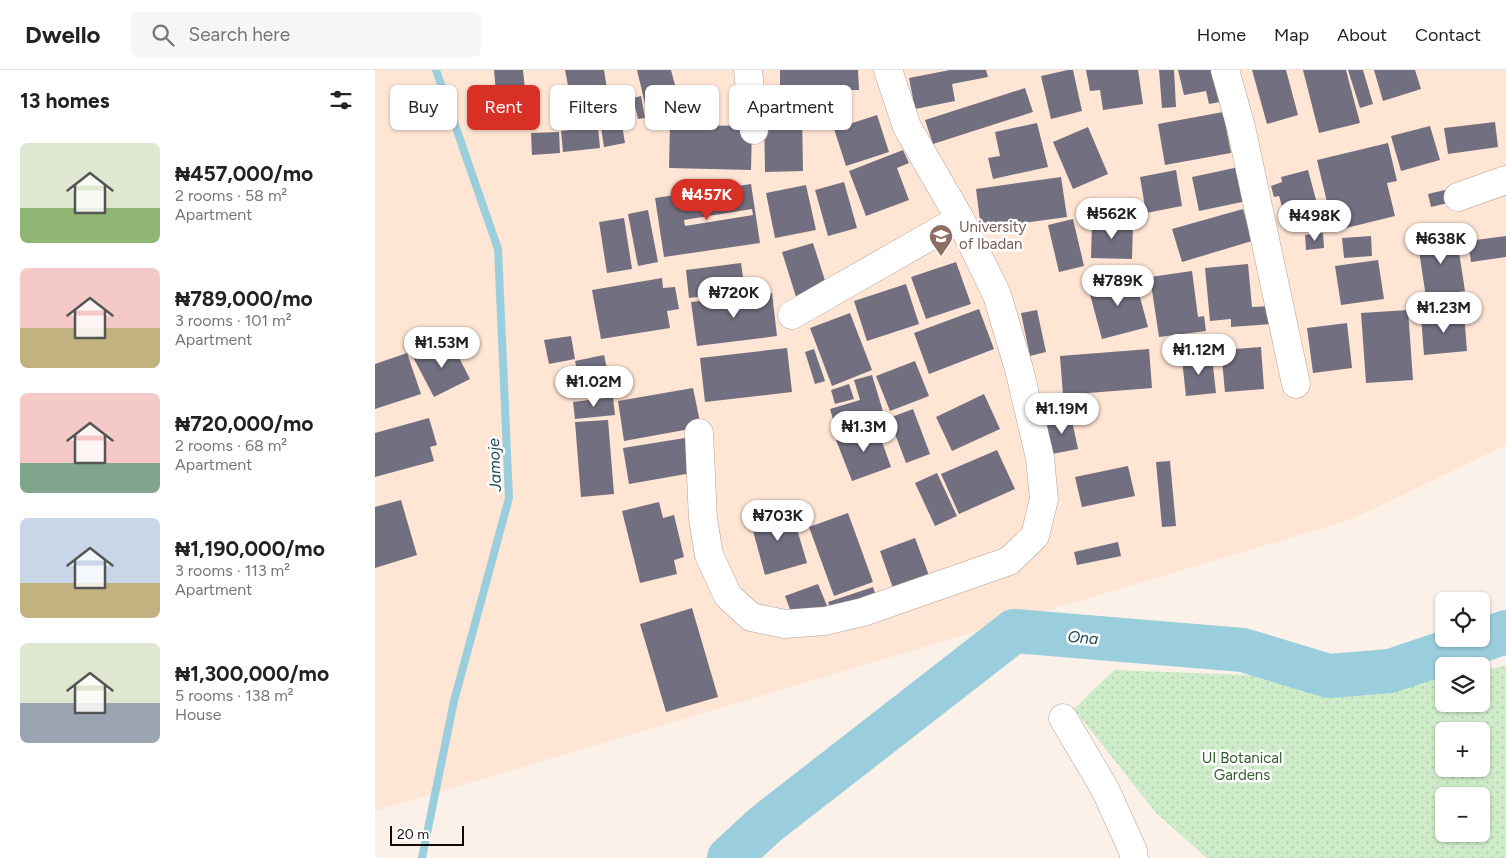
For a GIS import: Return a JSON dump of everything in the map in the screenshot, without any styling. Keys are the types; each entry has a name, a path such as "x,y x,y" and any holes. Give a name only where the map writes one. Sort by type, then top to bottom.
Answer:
{"street":[{"path":"749,70 750,85"},
{"path":"699,433 703,519 709,555 728,596 751,617 785,624 825,621 863,612 1009,561 1035,536 1044,499 1040,458 1022,378 997,295 960,219 907,127 888,70"},
{"path":"1225,70 1241,128 1295,384"},
{"path":"1458,197 1506,180"},
{"path":"792,316 960,219"},
{"path":"1063,718 1105,789 1133,851 1133,858"}],"shaded area":[{"name":"University of Ibadan","path":"375,70 1506,70 1506,445 1350,520 375,811"}],"green space":[{"name":"UI Botanical Gardens","path":"1506,666 1506,858 1207,858 1156,813 1074,709 1114,670 1249,675 1352,682 1435,677 1435,712 1490,712 1490,669"}],"building":[{"path":"494,70 523,70 525,85 495,85"},
{"path":"565,70 604,70 606,85 568,85"},
{"path":"637,70 671,70 675,85 645,85 645,104"},
{"path":"780,70 858,70 859,90 852,90 852,85 780,85"},
{"path":"950,70 986,70 988,77 952,84 955,101 915,109 909,78"},
{"path":"1073,70 1082,111 1051,119 1041,76"},
{"path":"1086,70 1138,70 1143,104 1103,110 1100,90 1090,91"},
{"path":"1159,70 1174,70 1176,107 1162,108"},
{"path":"1178,70 1219,70 1225,101 1209,104 1206,91 1184,95"},
{"path":"1252,70 1286,70 1298,115 1267,124"},
{"path":"1303,70 1346,70 1360,123 1319,133"},
{"path":"1348,70 1363,70 1373,104 1360,108"},
{"path":"1374,70 1415,70 1421,89 1383,101"},
{"path":"1025,88 1033,112 933,144 925,120"},
{"path":"641,96 645,118 638,119 635,98"},
{"path":"1223,112 1231,153 1165,165 1158,124"},
{"path":"877,115 889,152 846,166 834,130 852,130 852,123"},
{"path":"1495,122 1498,147 1448,154 1444,128"},
{"path":"1037,123 1048,167 993,179 988,158 1000,156 995,132"},
{"path":"719,126 729,126 729,130 752,130 751,170 669,168 670,130 719,130"},
{"path":"1430,126 1440,160 1401,171 1391,136"},
{"path":"1088,127 1108,174 1073,189 1053,142"},
{"path":"598,130 600,148 563,152 561,131"},
{"path":"601,130 623,130 625,143 604,147"},
{"path":"764,130 802,130 803,171 765,172"},
{"path":"559,132 560,153 532,155 531,133"},
{"path":"1388,143 1397,181 1387,183 1395,216 1334,231 1317,160"},
{"path":"903,150 909,163 897,168 909,200 866,216 849,171"},
{"path":"1239,167 1247,201 1199,211 1192,177"},
{"path":"1176,170 1182,206 1146,213 1140,177"},
{"path":"1308,170 1319,211 1292,218 1291,212 1284,214 1279,196 1274,197 1271,186 1282,182 1281,177"},
{"path":"1061,177 1067,217 981,229 976,189"},
{"path":"844,182 857,228 828,236 815,190"},
{"path":"751,184 760,243 664,257 655,198","holes":["752,209 753,215 685,226 684,220"]},
{"path":"806,185 816,230 775,238 766,193"},
{"path":"1449,189 1452,202 1431,207 1428,194"},
{"path":"1243,209 1252,241 1182,262 1172,229"},
{"path":"648,210 658,262 638,266 628,214"},
{"path":"624,218 632,269 607,273 599,222"},
{"path":"1073,219 1084,266 1059,272 1048,225"},
{"path":"1092,222 1133,223 1132,259 1091,258"},
{"path":"1323,233 1324,248 1306,250 1305,235"},
{"path":"1456,233 1465,291 1426,297 1417,238"},
{"path":"1371,236 1372,256 1344,258 1342,238"},
{"path":"1506,236 1506,257 1471,262 1468,241"},
{"path":"813,243 828,290 797,300 782,252"},
{"path":"1378,260 1384,299 1341,305 1335,266"},
{"path":"956,262 971,304 926,319 911,277"},
{"path":"741,263 745,291 689,298 686,270"},
{"path":"1248,264 1252,307 1271,306 1273,324 1231,327 1231,319 1210,321 1205,268"},
{"path":"1192,271 1198,317 1204,316 1206,331 1159,337 1150,277"},
{"path":"1134,275 1148,327 1102,339 1088,287"},
{"path":"662,278 663,288 675,287 679,309 667,311 670,328 601,339 592,290"},
{"path":"906,284 919,324 867,341 854,301"},
{"path":"772,293 777,336 697,346 691,302"},
{"path":"979,309 994,349 929,374 914,333"},
{"path":"1037,310 1046,352 1030,356 1021,313"},
{"path":"1408,310 1413,380 1366,383 1361,313"},
{"path":"850,313 872,370 832,386 810,328"},
{"path":"1464,313 1467,351 1424,355 1421,316"},
{"path":"1347,323 1352,368 1313,373 1307,328"},
{"path":"571,336 575,359 549,364 544,340"},
{"path":"450,340 470,379 434,397 414,359"},
{"path":"1261,347 1264,389 1225,392 1221,350"},
{"path":"787,348 792,392 705,402 700,358"},
{"path":"814,349 825,381 815,384 805,352"},
{"path":"1149,349 1152,388 1063,395 1060,356"},
{"path":"407,353 421,394 375,409 375,364"},
{"path":"604,355 612,391 583,397 575,361"},
{"path":"1212,357 1216,393 1186,396 1182,360"},
{"path":"915,361 929,396 890,411 876,376"},
{"path":"872,375 885,418 837,433 830,409 860,400 854,380"},
{"path":"849,384 854,399 835,404 831,390"},
{"path":"693,388 701,427 624,441 618,401"},
{"path":"984,394 1000,429 952,451 936,417"},
{"path":"613,397 615,415 575,419 573,402"},
{"path":"913,409 930,454 906,463 889,418"},
{"path":"1071,416 1078,449 1052,454 1045,422"},
{"path":"429,418 437,445 430,447 434,461 375,477 375,433"},
{"path":"608,420 614,494 581,497 575,422"},
{"path":"876,425 891,467 852,481 836,440"},
{"path":"697,436 703,471 629,484 623,448"},
{"path":"997,450 1015,489 959,514 941,474"},
{"path":"1170,461 1176,526 1162,527 1156,462"},
{"path":"1128,466 1135,496 1082,507 1075,477"},
{"path":"937,473 957,516 935,526 915,483"},
{"path":"401,500 417,555 375,568 375,507"},
{"path":"659,502 663,518 674,515 684,557 674,560 677,574 640,583 622,511"},
{"path":"791,509 807,563 765,575 750,520"},
{"path":"848,513 873,582 834,596 809,527"},
{"path":"915,538 931,581 895,594 880,551"},
{"path":"1118,542 1121,556 1077,565 1074,552"},
{"path":"818,584 828,608 794,620 785,596"},
{"path":"873,587 877,600 832,615 828,602"},
{"path":"692,608 718,697 666,712 640,624"}],"waterway":[{"name":"Jamoje","path":"422,858 454,701 509,498 498,249 436,70"},
{"name":"Ona","path":"729,858 766,824 1014,631 1243,650 1329,676 1390,671 1506,632"}],"place":[{"name":"University of Ibadan","path":"941,257"}]}
